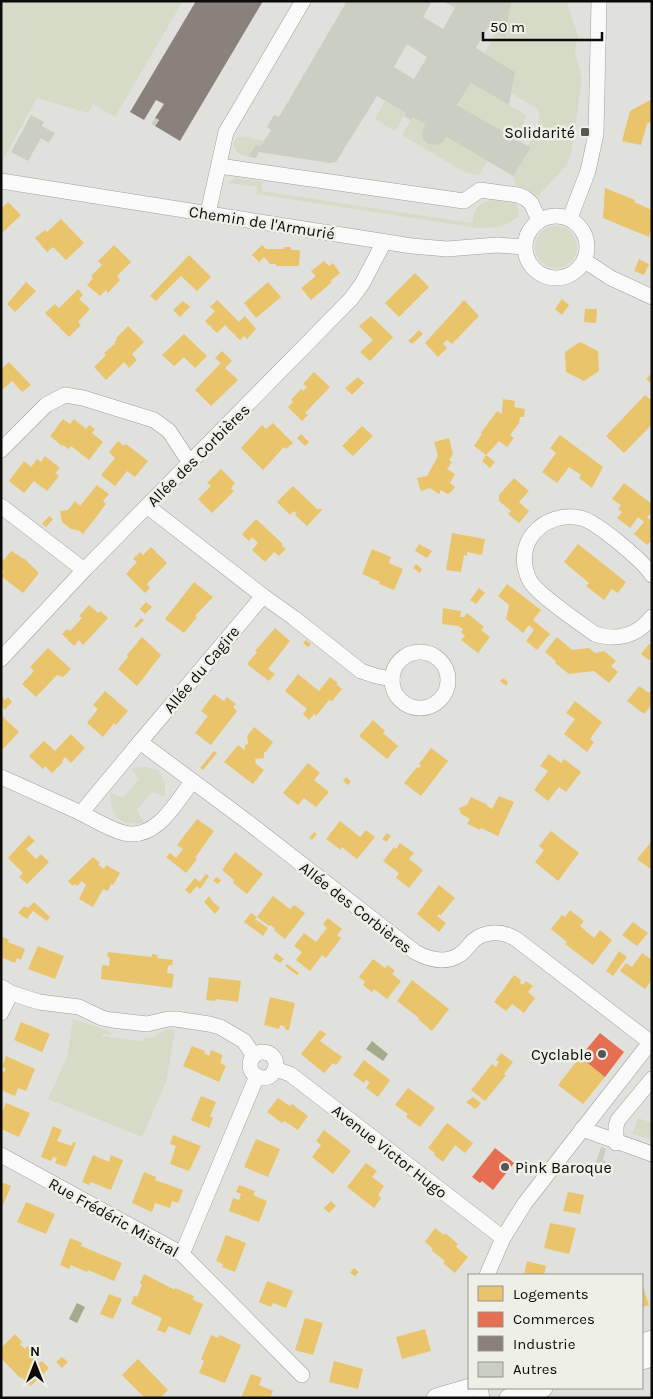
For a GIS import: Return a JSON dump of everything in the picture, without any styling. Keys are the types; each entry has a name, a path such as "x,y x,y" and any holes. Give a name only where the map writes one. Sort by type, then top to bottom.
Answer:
{"main road":[{"path":"436,1398 468,1389"},
{"path":"509,1398 540,1389"}],"street":[{"path":"208,213 226,132 302,1"},
{"path":"570,218 588,171 596,134 599,1"},
{"path":"218,166 464,201 480,190 518,195 531,203 539,220"},
{"name":"Chemin de l'Armurié","path":"1,181 384,242 447,249 497,245 524,247"},
{"path":"560,215 570,218 580,226 586,237 588,249 584,261 578,270 570,276 549,278 539,274 531,267 526,257 524,247 528,231 539,220 549,216 560,215"},
{"name":"Allée des Corbières","path":"1,659 84,570 351,299 362,284 384,242"},
{"path":"584,261 611,278 652,297"},
{"path":"1,450 46,405 64,395 83,398 154,420 169,431 190,463"},
{"path":"1,506 84,570"},
{"path":"147,506 361,671 392,679"},
{"path":"652,575 637,558 584,519 563,517 543,523 530,537 527,546 527,573 535,587 595,634 604,637 626,636 637,632 652,618"},
{"name":"Allée du Cagire","path":"140,742 262,596"},
{"path":"81,813 140,742"},
{"name":"Allée des Corbières","path":"140,742 415,952 433,960 451,958 459,955 480,936 508,934 651,1041"},
{"path":"1,777 123,833 134,834 146,832 157,825 192,782"},
{"path":"1,1013 6,990 39,1002 79,1007 102,1018 112,1020 147,1024 176,1019 209,1024 227,1030 244,1041 254,1056"},
{"path":"487,1274 503,1238 525,1203 651,1041"},
{"path":"260,1053 268,1053 275,1060 275,1069 268,1077 261,1078 251,1070 250,1064 254,1056 260,1053"},
{"path":"635,1062 652,1074"},
{"name":"Avenue Victor Hugo","path":"275,1069 290,1074 503,1238"},
{"path":"182,1254 257,1076"},
{"path":"616,1142 618,1120 652,1079"},
{"path":"582,1129 652,1154"},
{"name":"Rue Frédéric Mistral","path":"1,1155 182,1254 302,1375"}],"shaded area":[{"path":"1,1 183,1 115,117 93,104 88,113 37,98 2,162"},
{"path":"564,1 567,3 578,35 575,52 582,79 571,154 566,166 538,196 515,184 513,176 531,149 527,146 539,120 539,110 511,93 515,72 485,53 496,32 505,37 511,2"},
{"path":"471,83 526,115 519,141 457,105"},
{"path":"385,101 406,113 395,131 375,119"},
{"path":"413,117 425,124 423,136 428,143 438,145 447,137 488,161 479,175 466,173 402,135"},
{"path":"243,136 264,141 261,146 255,145 249,157 238,153 234,146 233,142 236,138"},
{"path":"236,178 262,182 262,191 472,223 474,212 479,206 494,200 517,204 519,217 501,227 478,228 256,194 257,187 227,183"},
{"path":"556,226 571,232 577,247 571,262 556,268 541,262 535,247 541,232"},
{"path":"146,767 158,770 165,783 165,797 152,792 137,810 144,823 135,824 122,821 114,814 110,792 123,798 139,779 131,768"},
{"path":"73,1019 109,1031 112,1035 103,1034 102,1036 142,1041 146,1036 147,1039 156,1037 157,1034 169,1029 175,1030 166,1082 142,1137 48,1099 67,1057"},
{"path":"372,1041 388,1054 383,1061 366,1049"},
{"path":"638,1118 652,1123 649,1139 632,1134"},
{"path":"77,1303 85,1307 77,1323 69,1319"}],"building: Logements":[{"path":"652,99 652,121 647,124 641,145 622,141 630,111"},
{"path":"605,188 635,200 634,202 652,210 652,233 650,232 649,237 603,218"},
{"path":"8,202 21,215 1,234 1,206 3,207"},
{"path":"61,219 84,243 66,260 53,247 47,252 35,238 45,230 47,232"},
{"path":"114,245 131,262 117,276 120,280 108,293 106,290 100,296 87,285 93,278 91,276 102,265 98,261"},
{"path":"262,245 266,249 291,247 291,250 300,250 299,266 276,266 276,264 270,264 264,257 259,262 252,255"},
{"path":"189,255 211,277 197,291 181,276 156,301 150,296"},
{"path":"639,259 649,264 644,275 634,271"},
{"path":"324,261 329,266 333,263 340,273 311,300 301,288 316,276 311,271"},
{"path":"415,273 429,287 399,317 385,303"},
{"path":"26,282 36,291 15,312 7,304"},
{"path":"268,282 281,297 256,318 244,303"},
{"path":"78,289 83,295 79,299 90,309 78,322 81,325 69,337 45,313 55,304 59,308"},
{"path":"562,299 569,305 562,315 555,309"},
{"path":"217,300 239,322 245,316 256,329 247,339 244,336 240,340 225,325 217,333 205,321 215,311 210,307"},
{"path":"464,300 479,316 452,344 447,340 443,344 447,348 438,357 425,343"},
{"path":"183,301 190,307 180,317 173,310"},
{"path":"585,309 597,309 596,323 584,322"},
{"path":"371,316 393,337 370,361 360,352 373,340 359,326"},
{"path":"128,326 144,342 132,354 137,360 129,368 124,362 106,380 94,367 106,355 104,353 115,344 116,338"},
{"path":"419,330 423,334 412,344 408,341"},
{"path":"184,334 207,356 195,368 184,357 174,366 162,355"},
{"path":"580,342 598,351 599,371 584,381 566,372 565,352"},
{"path":"222,351 232,361 225,368 238,380 211,406 195,390 221,363 215,358"},
{"path":"9,362 31,385 22,392 12,381 1,391 1,369"},
{"path":"314,372 330,387 305,413 308,415 302,421 288,407 293,402 291,400 301,389 303,391 307,387 303,384"},
{"path":"652,373 652,384 646,379"},
{"path":"358,377 364,383 352,395 345,388"},
{"path":"645,395 652,401 652,424 624,453 606,436"},
{"path":"503,399 515,401 514,407 525,409 524,417 520,417 519,423 510,435 514,438 507,447 499,441 486,455 474,446 497,411 502,414"},
{"path":"63,419 70,424 74,419 86,429 89,425 95,429 92,433 103,442 89,460 71,446 69,449 62,446 50,436"},
{"path":"273,423 293,443 286,449 284,447 263,470 241,448 262,425 266,429"},
{"path":"362,426 373,436 353,456 342,446"},
{"path":"301,434 309,442 305,446 297,438"},
{"path":"560,435 603,467 592,488 579,478 581,475 569,467 557,483 542,472 556,453 550,448"},
{"path":"449,438 453,454 449,460 452,462 447,469 455,474 450,483 455,487 447,494 441,490 439,494 430,488 421,491 417,478 427,476 438,456 434,442"},
{"path":"118,441 124,446 126,444 148,461 135,477 127,471 115,486 101,475 115,458 109,452"},
{"path":"486,455 495,462 490,468 482,461"},
{"path":"45,456 60,468 55,473 59,476 47,491 34,481 24,493 9,481 24,461 31,467 37,459 41,462"},
{"path":"221,469 235,483 231,488 234,491 212,513 198,499 211,486 207,483"},
{"path":"514,478 529,491 519,502 529,511 519,523 508,514 511,511 499,501 499,495"},
{"path":"624,483 652,504 652,512 647,517 652,521 652,540 647,545 634,534 644,522 638,517 630,528 617,518 622,512 618,509 621,505 612,499"},
{"path":"97,485 109,494 103,501 106,504 83,534 80,531 71,529 62,522 60,511 68,510 75,501 80,506"},
{"path":"293,486 318,510 320,508 322,510 307,526 295,515 297,514 294,511 290,515 277,502"},
{"path":"49,516 53,519 46,527 42,524"},
{"path":"256,519 286,549 279,556 274,552 265,562 252,550 258,543 252,537 249,541 242,534"},
{"path":"452,533 485,539 482,555 467,552 467,556 464,555 461,572 446,570"},
{"path":"419,544 432,551 427,558 415,551"},
{"path":"578,544 626,582 618,593 612,589 604,600 586,586 589,583 564,562"},
{"path":"151,547 167,563 147,584 150,588 145,593 126,574 137,562 133,559 140,552 143,555"},
{"path":"372,549 391,557 389,563 403,569 394,590 362,574"},
{"path":"11,551 26,560 39,573 23,593 1,576 4,572 1,570 1,558 4,560"},
{"path":"416,564 422,569 420,573 413,568"},
{"path":"194,582 213,597 195,616 197,617 184,633 165,619"},
{"path":"507,584 541,610 533,620 550,634 537,650 526,641 534,630 529,625 523,633 506,619 509,605 498,596"},
{"path":"479,588 485,593 476,604 470,600"},
{"path":"146,602 152,607 145,614 140,609"},
{"path":"89,605 98,613 100,611 108,618 83,645 79,640 74,646 62,634 67,629 70,631 82,618 79,616"},
{"path":"443,608 461,611 460,617 464,617 467,613 484,627 481,630 490,637 478,653 461,640 465,636 461,632 463,629 458,626 442,624"},
{"path":"141,618 144,620 136,628 134,626"},
{"path":"275,628 290,641 268,669 275,674 269,681 247,664 257,652 255,651"},
{"path":"142,637 161,655 137,686 118,669"},
{"path":"557,637 572,650 589,648 595,653 604,651 616,661 611,666 618,672 609,683 594,671 569,674 545,652"},
{"path":"306,640 311,644 308,647 303,643"},
{"path":"649,644 652,646 652,657 649,660 641,654"},
{"path":"48,648 71,669 63,677 57,675 36,697 22,684 34,671 30,667"},
{"path":"298,674 319,691 330,677 342,689 332,701 329,700 316,716 314,714 309,720 303,714 307,709 285,691"},
{"path":"503,678 508,682 506,686 500,681"},
{"path":"639,686 649,693 652,689 652,704 644,714 627,701"},
{"path":"105,691 128,711 116,725 114,723 103,737 87,723 98,709 93,705"},
{"path":"214,694 224,701 227,697 236,704 233,707 237,711 211,745 195,733 208,716 201,711"},
{"path":"1,696 5,700 8,697 12,702 5,710 1,709"},
{"path":"575,701 602,722 590,739 594,742 587,752 564,734 575,719 566,713"},
{"path":"1,715 19,732 1,751"},
{"path":"373,720 385,731 383,733 398,746 387,759 359,736"},
{"path":"254,727 273,742 264,752 264,758 255,759 256,764 264,770 253,784 224,762 238,745 245,750 245,745 248,744 247,736"},
{"path":"71,734 85,748 71,763 65,757 63,762 52,773 45,766 43,769 29,756 44,741 55,751"},
{"path":"431,748 448,761 421,796 404,783 417,767 421,766 419,764"},
{"path":"214,751 217,753 203,770 200,768"},
{"path":"549,754 561,763 564,759 581,772 566,792 559,787 548,801 534,790 548,771 540,766"},
{"path":"308,763 320,773 314,780 329,792 316,807 304,798 298,805 283,793"},
{"path":"346,777 351,781 348,785 343,781"},
{"path":"499,796 514,802 498,836 467,824 470,819 461,814 459,808 467,805 471,797 492,809"},
{"path":"197,819 214,831 186,873 166,857 170,853 176,858 183,849 177,845"},
{"path":"340,821 360,837 366,830 375,837 357,859 342,847 341,850 326,839"},
{"path":"551,831 579,853 558,881 535,862 544,850 539,846"},
{"path":"314,832 317,834 312,840 309,838"},
{"path":"387,833 391,836 386,842 382,839"},
{"path":"29,835 35,841 26,849 36,859 41,854 49,862 27,884 19,877 23,873 8,858"},
{"path":"652,841 652,870 637,859"},
{"path":"400,843 414,853 409,859 423,870 409,888 396,878 399,873 383,861 394,847 396,849"},
{"path":"235,852 263,874 247,894 233,883 234,880 222,870"},
{"path":"93,857 104,869 106,865 120,873 108,891 103,889 93,907 79,899 86,885 82,881 77,886 75,884 73,886 68,881"},
{"path":"206,874 209,876 200,889 197,886 190,894 185,890 195,878 200,882"},
{"path":"216,877 221,880 218,884 213,881"},
{"path":"439,885 455,898 441,915 437,916 446,923 439,932 417,914"},
{"path":"209,896 220,908 215,914 204,902"},
{"path":"273,896 290,909 294,905 305,913 285,939 274,930 275,928 257,917"},
{"path":"34,902 50,917 47,921 33,911 27,919 18,913 24,906 28,908"},
{"path":"570,910 584,921 580,926 594,938 600,930 612,940 593,965 565,944 567,942 551,929 562,915 565,917"},
{"path":"251,913 257,917 255,919 268,928 263,936 244,922"},
{"path":"328,918 342,929 337,935 341,938 326,958 322,955 310,971 296,960 302,952 294,946 304,933 316,942 327,928 323,924"},
{"path":"633,922 648,933 637,946 622,935"},
{"path":"1,936 9,940 8,942 25,949 21,960 17,958 15,963 1,957"},
{"path":"38,946 64,956 55,979 28,969"},
{"path":"619,951 627,957 613,976 606,971"},
{"path":"108,952 152,957 152,954 158,955 157,958 173,960 172,965 168,966 167,973 174,974 172,988 101,979 102,965 109,966 110,958 107,956"},
{"path":"276,953 284,959 280,963 273,958"},
{"path":"642,953 652,960 652,980 645,989 620,971 626,963 632,967"},
{"path":"373,959 385,968 388,965 395,971 392,974 401,981 387,999 374,989 372,992 363,985 365,982 359,977"},
{"path":"287,964 299,973 297,975 285,966"},
{"path":"514,975 521,980 520,983 523,985 526,981 533,986 528,992 535,998 524,1013 512,1004 506,1011 494,1002"},
{"path":"209,977 241,981 238,1002 216,999 215,1001 206,1000"},
{"path":"412,980 449,1009 432,1031 397,1001"},
{"path":"270,997 295,1003 289,1030 280,1025 279,1029 264,1025"},
{"path":"21,1022 50,1034 42,1052 14,1040"},
{"path":"320,1030 326,1034 320,1041 342,1057 336,1065 333,1063 324,1073 301,1054"},
{"path":"192,1046 205,1051 204,1053 209,1056 211,1050 223,1055 220,1063 226,1066 219,1082 183,1066"},
{"path":"501,1053 513,1062 504,1074 506,1075 485,1101 471,1090 492,1064 496,1067 499,1062 496,1060"},
{"path":"6,1056 35,1069 26,1091 18,1088 15,1096 1,1090 1,1071 4,1072 6,1068 2,1067"},
{"path":"580,1057 605,1077 583,1104 558,1085"},
{"path":"364,1060 390,1080 378,1097 366,1088 370,1082 366,1080 364,1083 353,1075"},
{"path":"408,1088 435,1108 420,1127 406,1117 408,1114 395,1105"},
{"path":"201,1096 216,1102 210,1116 213,1118 209,1128 191,1120"},
{"path":"473,1097 481,1103 475,1109 466,1102"},
{"path":"278,1098 290,1106 292,1104 308,1116 298,1130 284,1121 282,1123 267,1112"},
{"path":"6,1103 30,1113 19,1137 1,1129 1,1114"},
{"path":"447,1123 473,1143 465,1153 455,1145 443,1162 428,1148"},
{"path":"53,1126 62,1130 57,1141 72,1146 73,1142 76,1143 66,1167 55,1163 57,1158 53,1157 51,1161 41,1157"},
{"path":"324,1130 351,1151 333,1174 312,1157 321,1145 316,1141"},
{"path":"173,1135 201,1146 189,1171 170,1164 176,1146 170,1144"},
{"path":"256,1139 280,1149 268,1177 244,1167"},
{"path":"93,1155 109,1162 111,1155 123,1160 111,1190 91,1182 89,1185 82,1182"},
{"path":"366,1163 377,1171 372,1177 384,1186 378,1195 381,1198 374,1208 347,1187"},
{"path":"144,1172 156,1177 155,1180 183,1190 178,1203 172,1201 170,1208 155,1203 152,1212 132,1203"},
{"path":"1,1182 11,1186 3,1205 1,1204"},
{"path":"239,1185 255,1191 253,1195 267,1201 259,1222 229,1211 233,1198 239,1200 241,1194 236,1192"},
{"path":"568,1192 584,1195 580,1214 563,1211"},
{"path":"331,1201 336,1206 329,1213 324,1208"},
{"path":"26,1202 55,1214 46,1234 17,1222"},
{"path":"550,1223 576,1228 569,1254 544,1248"},
{"path":"435,1228 444,1235 445,1233 458,1244 456,1247 468,1257 455,1273 443,1263 445,1261 431,1250 433,1249 425,1242"},
{"path":"226,1235 246,1243 235,1272 222,1267 223,1264 216,1261"},
{"path":"70,1238 82,1243 81,1246 122,1263 114,1281 88,1270 87,1272 71,1265 69,1269 60,1265"},
{"path":"527,1261 546,1266 544,1274 524,1274"},
{"path":"354,1268 359,1272 355,1276 350,1273"},
{"path":"144,1274 175,1290 175,1288 194,1296 193,1300 203,1304 190,1335 169,1326 165,1333 157,1330 162,1318 131,1304 134,1296 137,1297"},
{"path":"267,1281 293,1291 286,1308 273,1303 271,1307 259,1302"},
{"path":"643,1286 649,1305 643,1307"},
{"path":"109,1294 122,1299 113,1319 100,1314"},
{"path":"305,1318 323,1323 313,1355 295,1350"},
{"path":"425,1329 431,1351 402,1359 396,1337"},
{"path":"15,1334 25,1349 27,1346 37,1356 34,1359 39,1363 42,1361 49,1368 31,1386 20,1378 1,1358 1,1348"},
{"path":"211,1335 218,1338 220,1335 241,1345 225,1383 199,1373 204,1361 201,1359"},
{"path":"62,1357 68,1362 62,1368 56,1362"},
{"path":"138,1359 168,1390 162,1396 164,1398 145,1398 122,1375"},
{"path":"334,1361 363,1369 358,1389 329,1382"},
{"path":"251,1374 262,1378 259,1385 273,1391 270,1398 241,1398"}],"building: Commerces":[{"name":"Cyclable","path":"600,1033 624,1052 605,1077 580,1057"},
{"path":"495,1148 514,1163 493,1190 482,1181 480,1183 472,1177"}],"building: Industrie":[{"path":"196,1 263,1 180,141 155,126 159,120 155,118 164,104 156,100 144,120 130,112"}],"building: Autres":[{"path":"347,1 432,1 423,17 443,29 455,8 443,1 511,2 505,38 488,27 476,48 515,72 509,105 471,83 457,105 531,148 513,176 447,137 437,145 428,144 423,139 422,132 425,124 413,117 411,120 407,118 404,116 406,113 377,96 336,162 330,163 259,152 256,158 249,157 255,145 261,146 271,130 267,127 274,115 279,117","holes":["407,44 427,57 414,79 394,67"]},
{"path":"31,115 44,122 42,126 55,133 49,143 41,138 28,161 11,152"},
{"path":"155,118 159,120 155,126 151,124"},
{"path":"601,1147 606,1149 603,1160 607,1162 603,1174 591,1170"}],"place":[{"name":"Solidarité","path":"585,132"},
{"name":"Cyclable","path":"602,1054"},
{"name":"Pink Baroque","path":"505,1167"}]}
